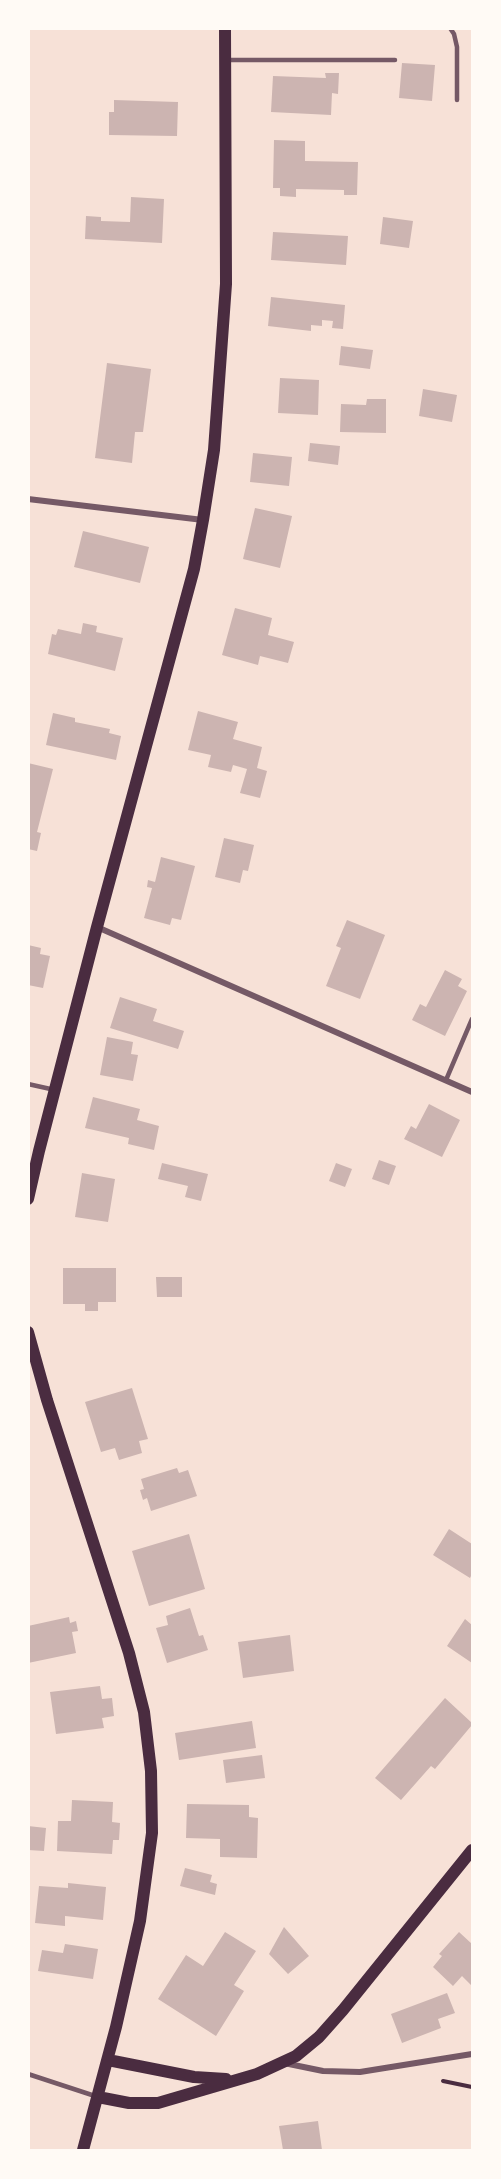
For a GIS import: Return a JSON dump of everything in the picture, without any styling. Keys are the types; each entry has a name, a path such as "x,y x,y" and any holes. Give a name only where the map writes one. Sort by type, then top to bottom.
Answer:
{"main road":[{"path":"28,1199 97,927 194,569 203,520 214,450 226,284 225,28"},
{"path":"28,1332 47,1400 129,1653 142,1702 150,1752 153,1811 147,1877 134,1953 83,2151"},
{"path":"98,2097 143,2105 158,2103 284,2063 308,2047 331,2025 472,1850"},
{"path":"108,2060 194,2077 242,2078"}],"street":[{"path":"28,499 203,520"},
{"path":"97,927 472,1092"},
{"path":"284,2063 323,2071 360,2072 472,2054"}],"lane":[{"path":"450,28 457,47 457,100"},
{"path":"225,60 395,60"},
{"path":"446,1080 472,1019"},
{"path":"28,1084 55,1090"},
{"path":"28,2074 98,2097"}],"path":[{"path":"443,2081 472,2087"}],"building":[{"path":"402,63 435,65 432,101 399,98"},
{"path":"325,73 339,73 338,94 332,93 331,115 271,112 273,76 326,78"},
{"path":"114,100 178,102 177,136 109,135 109,112 114,112"},
{"path":"274,140 305,141 305,161 358,162 357,195 344,195 344,190 296,189 296,197 280,196 280,188 273,188"},
{"path":"131,197 164,199 162,243 85,239 86,216 101,217 101,221 130,222"},
{"path":"383,217 413,221 409,248 380,244"},
{"path":"273,232 348,236 346,265 271,260"},
{"path":"271,297 345,305 343,329 332,328 333,321 322,320 322,326 311,325 311,331 268,326"},
{"path":"341,346 373,350 370,369 339,365"},
{"path":"107,363 151,369 143,432 135,432 132,463 95,458"},
{"path":"280,378 319,380 318,415 278,413"},
{"path":"423,389 457,395 452,422 419,416"},
{"path":"367,399 386,399 386,433 340,432 341,404 366,405"},
{"path":"310,443 340,446 338,465 308,461"},
{"path":"253,453 292,457 289,486 250,482"},
{"path":"255,508 292,516 280,568 243,559"},
{"path":"83,531 149,547 140,583 74,567"},
{"path":"235,608 272,618 268,635 294,642 288,663 260,656 258,665 222,655"},
{"path":"83,623 97,626 96,632 123,638 115,671 48,654 52,634 56,635 58,629 81,634"},
{"path":"198,711 238,722 233,739 262,747 257,768 267,771 260,798 240,793 247,769 233,765 231,772 208,767 211,755 188,750"},
{"path":"53,713 75,718 75,722 110,729 109,733 121,736 116,760 46,745"},
{"path":"28,763 53,769 37,832 41,833 37,851 28,849"},
{"path":"224,838 254,845 248,871 243,870 240,883 215,877"},
{"path":"161,857 195,866 181,920 172,918 170,925 144,918 152,888 147,887 148,880 155,882"},
{"path":"347,920 385,935 360,999 326,986 341,948 336,946"},
{"path":"28,945 41,948 40,954 50,956 43,988 28,985"},
{"path":"445,970 462,979 458,986 467,991 445,1036 412,1020 420,1004 426,1007"},
{"path":"120,997 157,1009 153,1021 184,1031 178,1049 110,1028"},
{"path":"107,1037 133,1042 131,1054 138,1055 133,1081 100,1075"},
{"path":"93,1097 140,1109 137,1120 159,1126 154,1150 128,1144 129,1138 85,1128"},
{"path":"429,1104 460,1120 442,1157 404,1139 411,1126 416,1129"},
{"path":"379,1160 396,1166 389,1185 372,1179"},
{"path":"162,1163 208,1174 201,1201 185,1197 188,1186 158,1179"},
{"path":"336,1163 352,1169 345,1187 329,1181"},
{"path":"82,1173 115,1179 108,1222 75,1217"},
{"path":"63,1268 116,1268 116,1302 98,1302 98,1311 85,1311 85,1304 63,1304"},
{"path":"156,1277 182,1277 182,1297 157,1297"},
{"path":"132,1388 148,1439 139,1441 142,1453 119,1460 115,1448 101,1452 85,1402"},
{"path":"177,1468 179,1473 188,1470 197,1496 151,1511 147,1498 143,1500 140,1490 144,1489 141,1479"},
{"path":"449,1529 472,1544 470,1578 433,1555"},
{"path":"189,1534 205,1589 149,1606 132,1551"},
{"path":"190,1608 199,1636 203,1635 208,1650 167,1663 156,1628 168,1625 166,1616"},
{"path":"69,1617 70,1623 76,1621 78,1631 72,1632 76,1653 28,1663 28,1626"},
{"path":"465,1619 472,1625 472,1663 447,1646"},
{"path":"290,1635 294,1671 243,1678 238,1642"},
{"path":"100,1686 102,1699 112,1698 114,1716 102,1718 104,1728 56,1734 50,1692"},
{"path":"445,1698 472,1725 435,1769 431,1766 401,1800 375,1778"},
{"path":"252,1721 256,1748 179,1760 175,1733"},
{"path":"262,1755 265,1778 226,1783 223,1760"},
{"path":"72,1800 113,1802 112,1822 120,1823 119,1840 113,1840 112,1854 57,1851 58,1821 71,1821"},
{"path":"187,1804 249,1805 249,1817 258,1818 257,1858 220,1857 220,1839 186,1838"},
{"path":"28,1826 46,1828 44,1851 28,1850"},
{"path":"185,1868 212,1875 210,1882 217,1884 215,1895 180,1886"},
{"path":"68,1883 106,1887 103,1920 65,1916 65,1926 35,1923 39,1886 68,1888"},
{"path":"284,1927 309,1956 288,1974 269,1954"},
{"path":"225,1932 256,1951 234,1985 244,1991 216,2036 158,1999 186,1955 203,1966"},
{"path":"459,1932 472,1944 472,1986 462,1976 453,1986 433,1967 442,1956 439,1954"},
{"path":"65,1944 98,1949 93,1979 38,1971 42,1950 63,1953"},
{"path":"447,1993 455,2013 438,2019 441,2028 402,2043 391,2014"},
{"path":"318,2121 322,2150 283,2150 279,2126"}]}
